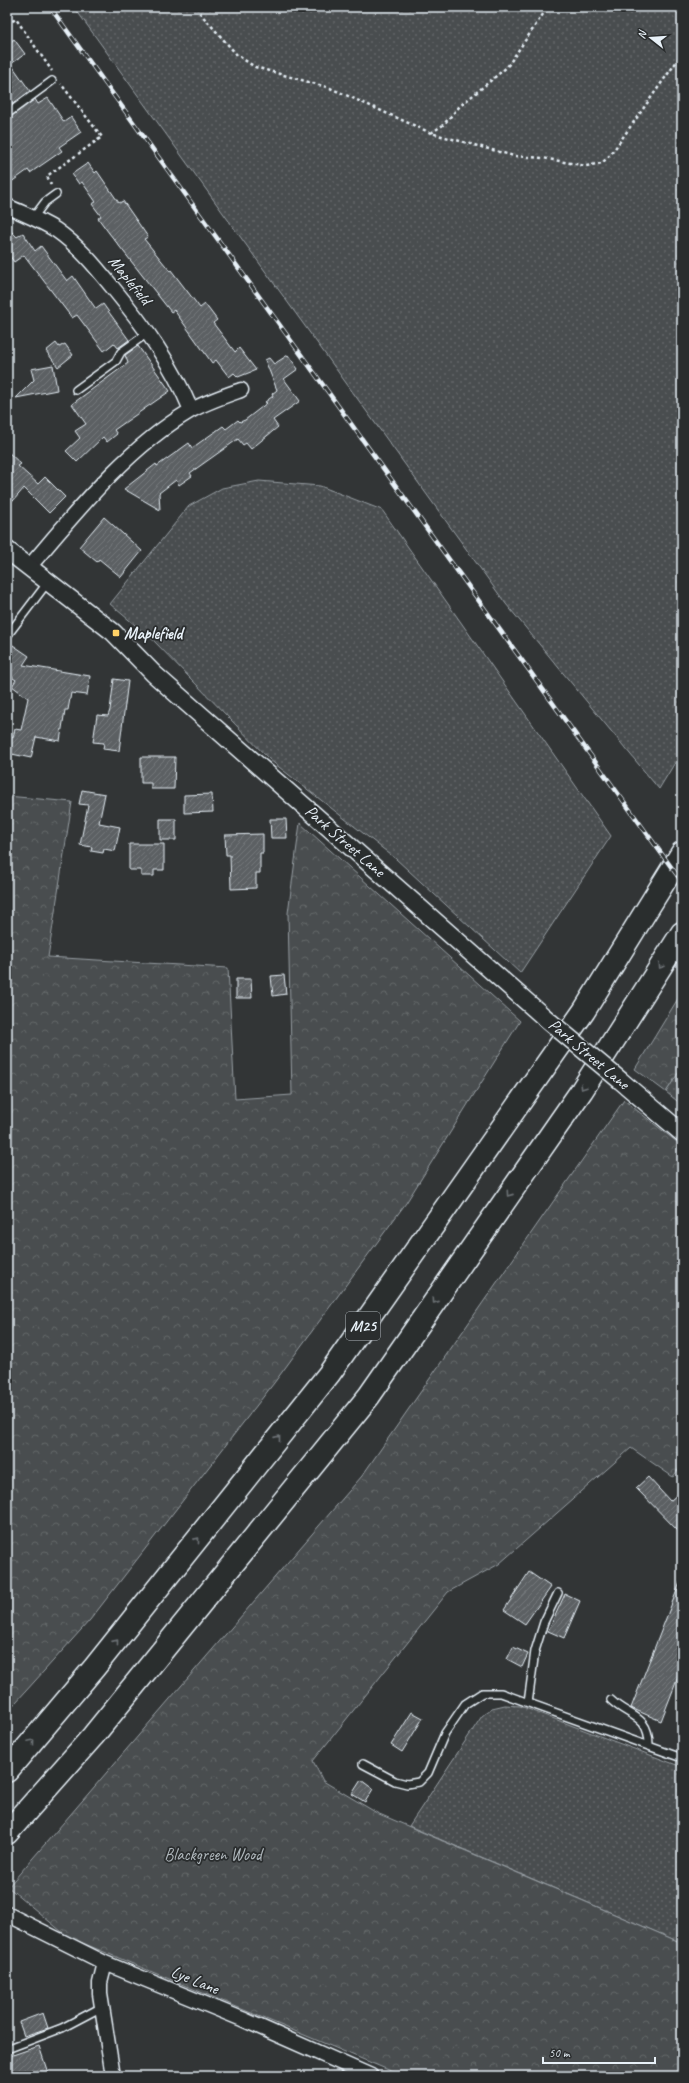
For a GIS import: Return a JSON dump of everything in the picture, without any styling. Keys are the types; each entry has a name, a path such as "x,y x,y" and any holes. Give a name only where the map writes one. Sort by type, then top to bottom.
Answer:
{"highway":[{"name":"M25","path":"7,1771 94,1668 329,1374 584,1011 682,853"},
{"name":"M25","path":"7,1833 93,1736 369,1396 582,1090 682,933"}],"street":[{"name":"Maplefield","path":"7,206 34,218 56,231 81,251 148,332 181,385 191,410"},
{"path":"29,567 128,458 156,434 191,410 241,390"},
{"name":"Park Street Lane","path":"7,550 113,632 154,674 544,1017 682,1133"},
{"name":"Lye Lane","path":"7,1914 105,1963 242,2019 372,2076"},
{"path":"105,1963 100,1983 102,2007 113,2076"}],"lane":[{"path":"7,114 52,81"},
{"path":"34,218 45,202 56,194"},
{"path":"76,390 116,361 121,352 148,332"},
{"path":"7,636 48,581"},
{"path":"528,1702 535,1652 544,1622 558,1593"},
{"path":"363,1764 395,1781 408,1784 419,1782 428,1773 445,1733 465,1704 482,1693 501,1693 650,1745 682,1758"},
{"path":"611,1700 618,1706 639,1717 649,1734 650,1745"},
{"path":"7,2049 62,2028 102,2007"}],"path":[{"path":"197,7 199,12 236,55 255,67 330,88 431,133 514,156 543,158 586,166 602,163 612,154 682,54"},
{"path":"431,133 443,125 460,106 508,67 548,7"},
{"path":"7,24 16,19 52,70 52,81 62,84 102,137 47,176 56,194"}],"green space":[{"path":"74,7 682,7 682,751 659,789 506,604"},
{"path":"259,481 320,486 382,510 611,836 520,973 396,859 270,760 153,640 110,604 189,506 222,488"},
{"path":"7,796 72,802 48,957 228,968 235,1099 292,1095 288,913 300,823 520,1021 406,1203 274,1383 90,1620 7,1712"},
{"path":"682,992 682,1067 666,1092 635,1069"},
{"path":"682,1067 682,1105 666,1092"},
{"name":"Blackgreen Wood","path":"624,1100 682,1146 682,1464 673,1477 631,1448 499,1564 448,1592 313,1761 323,1781 377,1813 682,1943 682,2076 403,2076 68,1937 8,1887 362,1476"},
{"path":"505,1705 520,1706 682,1767 682,1943 409,1826 482,1716 492,1708"}],"building":[{"path":"14,39 25,54 11,64 30,91 7,108 7,44"},
{"path":"48,98 64,122 71,117 81,132 59,147 62,151 30,173 28,170 7,185 7,119 35,99 38,104"},
{"path":"88,163 95,173 97,171 119,203 123,201 148,237 144,239 170,271 171,270 200,308 205,304 217,320 213,323 235,352 239,348 256,370 238,377 234,373 229,377 216,360 212,363 174,310 171,312 98,218 101,216 92,204 96,202 82,182 79,184 72,174"},
{"path":"7,227 17,237 23,233 35,251 41,246 67,281 73,276 96,309 103,304 129,340 118,348 114,343 104,351 77,315 72,318 24,255 14,262 7,252"},
{"path":"56,343 59,347 65,344 73,355 58,367 46,351"},
{"path":"138,346 170,391 114,430 117,434 107,442 103,437 77,462 66,451 80,438 75,431 86,424 72,404 128,363 125,355"},
{"path":"288,355 298,369 284,379 300,401 273,420 278,427 251,449 246,443 243,445 238,439 190,473 192,476 179,485 176,480 159,493 160,510 124,489 156,464 157,466 189,443 192,448 223,426 226,429 238,420 240,422 245,420 267,403 265,402 273,396 272,394 277,390 265,360 269,358 274,364"},
{"path":"53,365 57,390 16,398 34,380 31,369"},
{"path":"7,451 21,464 18,466 38,484 45,477 65,497 49,513 24,488 13,501 7,495"},
{"path":"104,517 142,551 121,577 99,559 97,562 79,547"},
{"path":"7,641 29,656 23,665 90,676 87,695 71,693 68,710 65,710 60,741 36,737 31,758 7,753 7,736 13,737 15,729 21,730 28,698 12,686 16,680 7,674"},
{"path":"114,679 128,681 119,751 103,749 104,743 93,742 97,715 108,716 110,710"},
{"path":"141,757 175,757 174,789 151,789 151,783 141,783"},
{"path":"82,790 105,794 99,823 120,827 115,851 104,849 103,853 91,851 92,847 80,845 88,805 79,804"},
{"path":"212,794 213,812 184,813 184,795"},
{"path":"160,819 176,819 176,840 160,840"},
{"path":"270,819 286,819 287,838 271,838"},
{"path":"263,834 263,853 260,853 260,873 256,873 256,888 231,889 230,855 226,855 225,835"},
{"path":"129,844 164,844 164,870 154,870 154,876 141,876 141,870 129,870"},
{"path":"284,975 286,994 273,996 271,976"},
{"path":"236,979 251,979 252,998 236,998"},
{"path":"648,1477 670,1501 682,1490 682,1535 636,1488"},
{"path":"529,1572 551,1587 525,1624 504,1610"},
{"path":"681,1580 682,1667 661,1721 631,1708"},
{"path":"565,1594 580,1601 564,1638 548,1631"},
{"path":"513,1647 528,1654 522,1667 507,1659"},
{"path":"412,1712 423,1718 402,1752 391,1745"},
{"path":"361,1780 373,1789 365,1802 352,1794"},
{"path":"43,2013 48,2028 24,2036 19,2022"},
{"path":"39,2046 48,2073 41,2076 7,2076 7,2057"}],"railway":[{"path":"50,7 682,882"}],"place":[{"name":"Maplefield","path":"116,633"}]}
